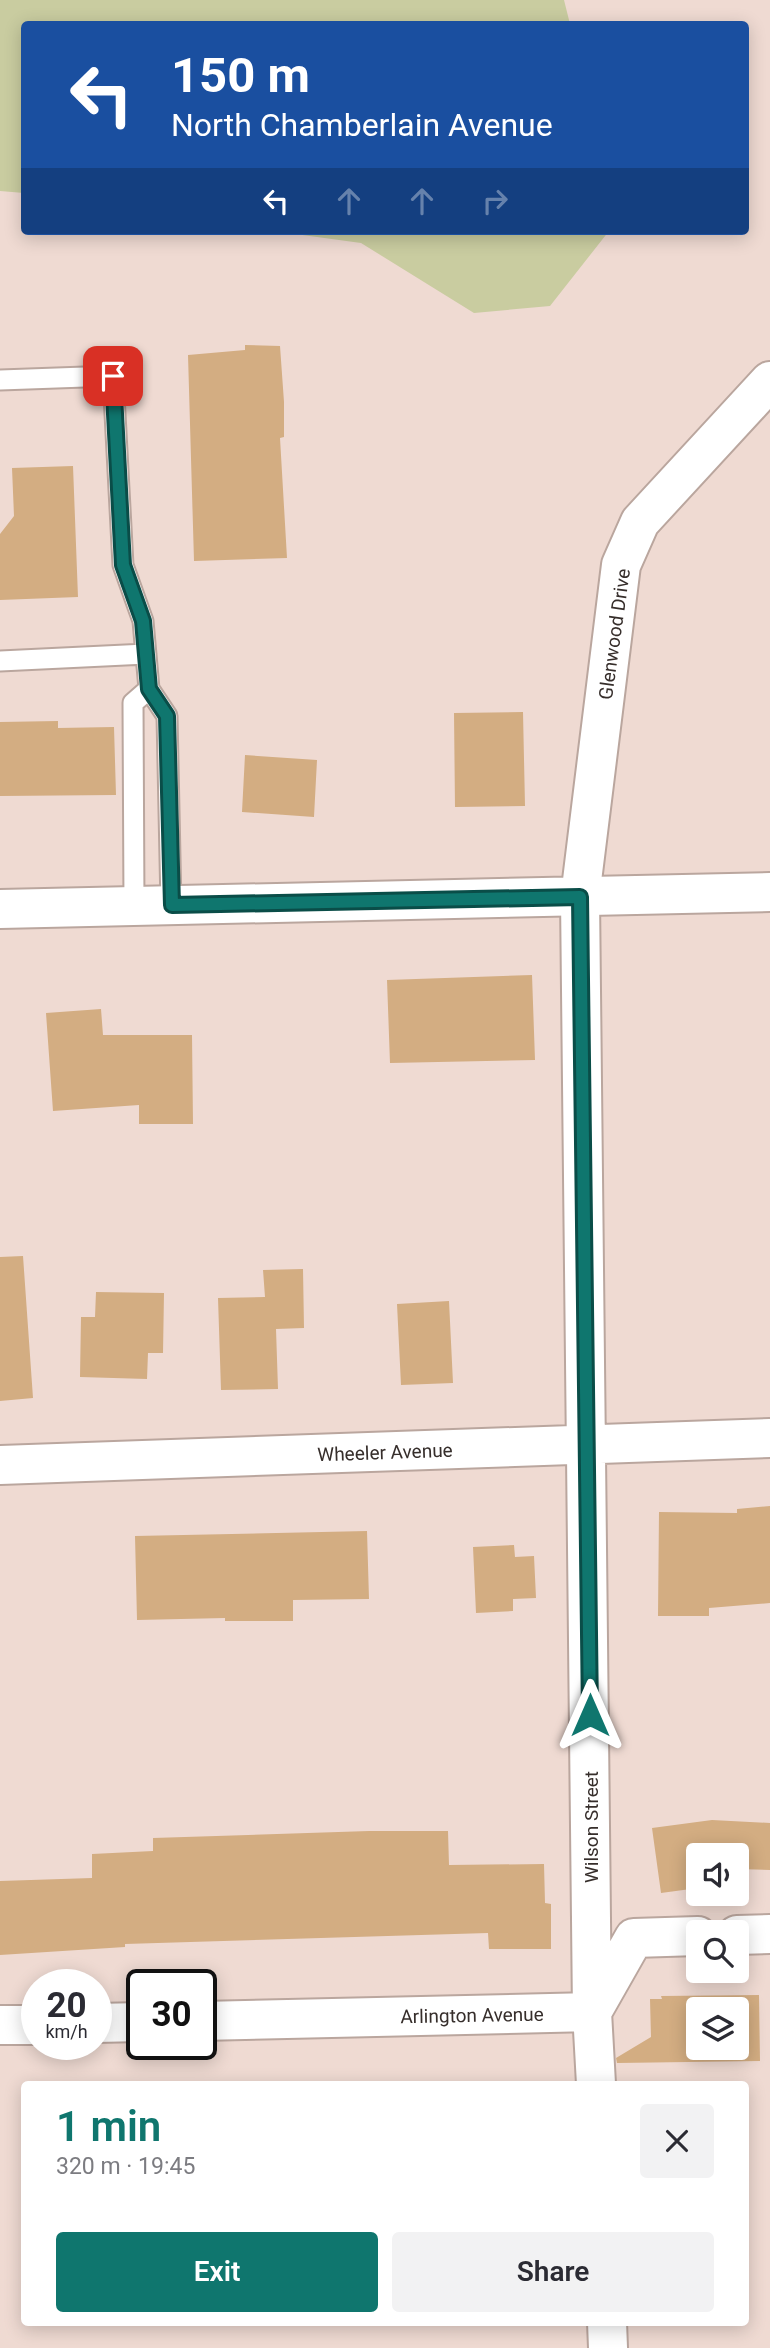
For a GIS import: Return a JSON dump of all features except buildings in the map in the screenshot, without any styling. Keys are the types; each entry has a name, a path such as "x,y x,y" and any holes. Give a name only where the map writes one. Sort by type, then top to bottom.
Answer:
{"street":[{"name":"Glenwood Drive","path":"580,897 621,565 640,522 770,381"},
{"path":"0,909 770,892"},
{"name":"Wilson Street","path":"580,897 588,1445 592,2012 596,2081"},
{"name":"Wheeler Avenue","path":"0,1465 770,1438"},
{"path":"749,1935 770,1934"},
{"path":"592,2012 634,1938 686,1936"},
{"name":"Arlington Avenue","path":"217,2021 592,2012"},
{"path":"0,2025 21,2025"},
{"path":"607,2326 608,2348"}],"lane":[{"path":"0,380 113,376 123,565 143,621 149,689 167,716 172,905"},
{"path":"0,661 146,654"},
{"path":"134,906 133,703 149,689"}],"green space":[{"path":"0,0 564,0 569,21 21,21 21,193 0,191"},
{"path":"302,235 606,235 550,306 474,313 361,243"}],"route":[{"path":"113,376 123,565 143,621 149,689 167,716 172,905 580,897 590,1715"}]}
